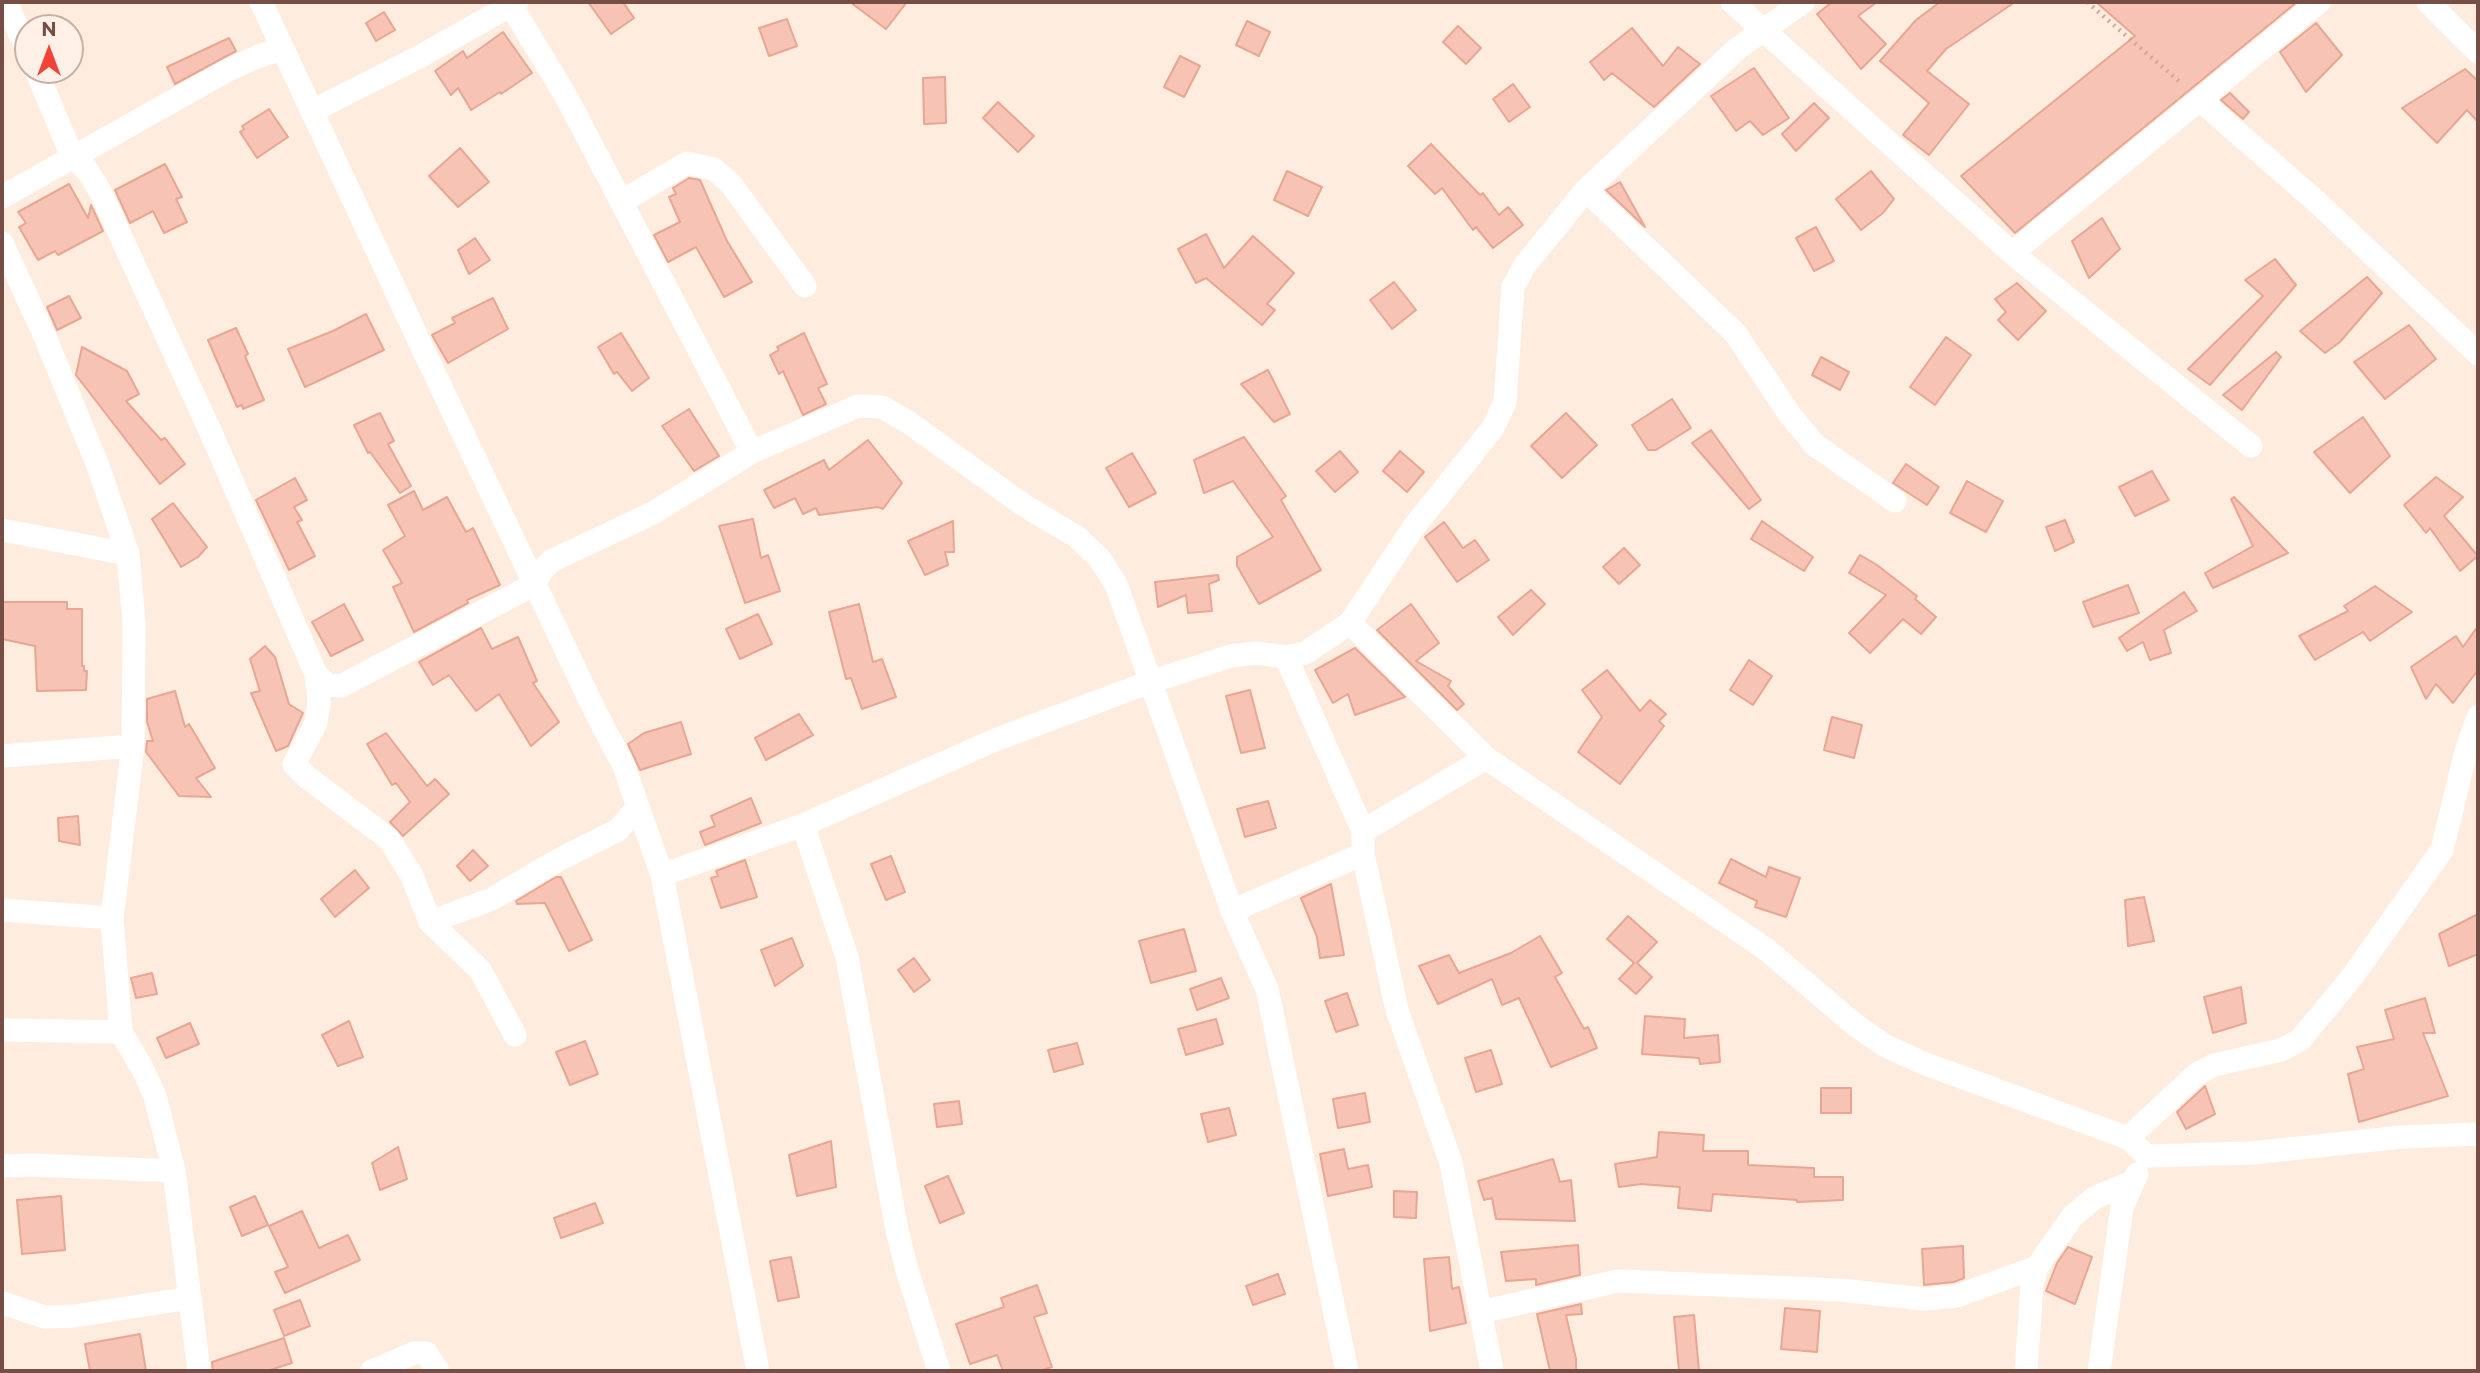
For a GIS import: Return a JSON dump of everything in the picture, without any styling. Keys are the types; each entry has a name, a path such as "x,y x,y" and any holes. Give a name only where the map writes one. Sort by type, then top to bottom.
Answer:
{"street":[{"path":"6,2 14,20"},
{"path":"261,2 535,584 623,764 662,875 758,1371"},
{"path":"1732,2 2012,253 2251,446"},
{"path":"662,875 803,825 995,740 1150,682 1231,656 1256,653 1286,657 1306,653 1350,623 1413,528 1493,428 1505,402 1513,288 1525,265 1586,190 1737,49 1803,2"},
{"path":"2012,253 2319,2"},
{"path":"2428,2 2478,52"},
{"path":"312,111 417,58 512,3 567,98 752,452"},
{"path":"2,197 228,70 283,49"},
{"path":"42,84 72,156 87,170 100,191 212,435 316,674 319,702 316,723 294,764 307,777 389,839 412,876 430,922 480,970 515,1035"},
{"path":"2200,100 2318,203 2478,354"},
{"path":"621,202 687,163 714,169 731,184 805,286"},
{"path":"1586,190 1735,333 1790,415 1815,445 1895,501"},
{"path":"2,243 43,332 93,454 128,554 134,623 133,746 112,918 121,1032 155,1096 174,1171 198,1371"},
{"path":"316,674 327,685 341,687 535,584 551,561 653,513 752,452 858,406 881,407 890,412 1022,504 1077,537 1100,559 1116,584 1232,911 1267,989 1347,1371"},
{"path":"2,530 128,554"},
{"path":"1350,623 1486,758 1767,950 1854,1024 1884,1045 1923,1063 2128,1138 2147,1156 2252,1153 2402,1137 2478,1134"},
{"path":"1286,657 1363,842 1397,1010 1451,1163 1492,1371"},
{"path":"2128,1138 2197,1074 2214,1065 2281,1050 2300,1040 2352,977 2442,850 2466,751 2478,717"},
{"path":"2,756 133,746"},
{"path":"1232,911 1363,842 1486,758"},
{"path":"430,922 492,899 560,859 618,830 638,807"},
{"path":"803,825 847,957 897,1230 939,1371"},
{"path":"2,910 112,918"},
{"path":"2,1030 121,1032"},
{"path":"2099,1371 2122,1207 2147,1156"},
{"path":"2,1166 174,1171"},
{"path":"2026,1371 2032,1285 2037,1267 2072,1217 2094,1198 2133,1182"},
{"path":"1481,1312 1618,1281 1840,1290 1923,1299 1957,1296 2037,1267"},
{"path":"2,1303 45,1317 75,1316 190,1298"},
{"path":"372,1371 414,1353 426,1353 438,1371"}],"path":[{"path":"2087,2 2200,100"}],"building":[{"path":"588,2 623,2 634,18 611,34"},
{"path":"850,2 907,2 886,29"},
{"path":"1832,2 1877,2 1858,16 1886,44 1861,69 1817,14"},
{"path":"1940,2 2015,2 1946,49 1927,71 1969,104 1929,155 1903,135 1929,103 1880,61 1916,20"},
{"path":"2096,2 2297,2 2015,233 1961,176 2135,36"},
{"path":"384,12 395,30 376,41 366,23"},
{"path":"787,19 797,46 769,56 759,28"},
{"path":"1247,21 1270,32 1259,56 1236,45"},
{"path":"2316,23 2342,55 2306,92 2280,52"},
{"path":"1458,26 1481,48 1466,64 1443,42"},
{"path":"1632,28 1663,66 1678,47 1700,64 1654,107 1612,73 1604,80 1590,62"},
{"path":"503,32 532,73 471,110 458,88 451,95 435,71 463,51 467,58"},
{"path":"229,38 236,51 175,84 167,67"},
{"path":"1180,56 1200,66 1184,97 1164,87"},
{"path":"1754,68 1789,118 1763,135 1750,121 1736,131 1711,96"},
{"path":"2465,69 2478,81 2478,122 2467,110 2437,143 2402,108"},
{"path":"945,77 946,123 924,124 923,78"},
{"path":"1513,84 1530,107 1509,122 1493,99"},
{"path":"2230,93 2249,112 2243,119 2221,100"},
{"path":"998,102 1034,136 1018,152 983,118"},
{"path":"1814,103 1829,118 1796,151 1782,134"},
{"path":"269,109 288,137 257,158 240,132 244,129 242,126"},
{"path":"1431,144 1480,195 1483,193 1499,215 1508,207 1523,225 1493,248 1476,227 1473,230 1442,188 1435,194 1408,166"},
{"path":"460,148 489,182 458,207 429,176"},
{"path":"165,164 182,197 176,199 187,222 164,233 153,211 130,223 115,190"},
{"path":"1287,171 1322,187 1308,216 1274,200"},
{"path":"1871,171 1894,199 1883,213 1861,230 1836,199"},
{"path":"689,178 700,180 727,241 752,282 724,297 696,247 668,262 654,235 680,222 669,197 676,194 673,188"},
{"path":"1620,182 1645,227 1606,190"},
{"path":"69,184 88,218 91,205 103,231 58,255 55,251 38,260 19,227 26,223 18,212"},
{"path":"2102,218 2120,249 2089,278 2072,241"},
{"path":"1816,227 1834,261 1814,271 1796,238"},
{"path":"1206,234 1224,268 1253,236 1294,273 1267,304 1275,310 1262,325 1206,278 1196,283 1178,249"},
{"path":"475,238 490,260 469,274 458,250"},
{"path":"2275,259 2296,285 2210,385 2188,369 2263,296 2245,280"},
{"path":"2367,277 2382,293 2340,342 2325,353 2300,331"},
{"path":"1394,282 1416,310 1392,329 1370,300"},
{"path":"2017,283 2046,311 2018,340 1998,320 2006,312 1995,299"},
{"path":"69,296 81,318 57,330 47,307"},
{"path":"493,298 508,329 448,363 432,335 455,323 452,318"},
{"path":"366,314 384,350 305,387 288,349"},
{"path":"2409,325 2436,359 2385,399 2354,362"},
{"path":"236,328 264,400 243,409 242,405 237,407 208,340"},
{"path":"621,333 649,378 632,391 617,372 614,374 598,347"},
{"path":"804,333 827,384 818,388 826,404 803,415 783,371 779,374 770,355 779,350 777,347"},
{"path":"1946,337 1971,355 1935,405 1910,387"},
{"path":"82,347 127,371 139,394 126,401 161,440 165,438 185,464 160,484 76,375"},
{"path":"2276,352 2281,357 2242,410 2223,395"},
{"path":"1821,357 1849,372 1840,390 1812,375"},
{"path":"1268,370 1290,414 1274,422 1241,384"},
{"path":"1672,399 1691,428 1656,450 1648,450 1632,425"},
{"path":"689,409 719,456 694,471 662,426"},
{"path":"380,413 394,441 388,444 411,486 400,493 370,452 368,453 354,425"},
{"path":"1566,413 1597,445 1562,478 1531,446"},
{"path":"2363,417 2390,456 2350,493 2314,452"},
{"path":"1711,430 1761,500 1749,509 1692,443"},
{"path":"1244,437 1286,496 1281,500 1321,570 1259,604 1237,566 1237,557 1273,537 1233,481 1204,493 1194,460"},
{"path":"868,440 902,483 883,509 878,507 819,515 816,508 803,514 795,498 774,508 764,490 824,460 829,470"},
{"path":"1340,451 1358,472 1335,492 1316,471"},
{"path":"1400,451 1424,472 1407,492 1383,471"},
{"path":"1132,453 1156,493 1129,507 1106,468"},
{"path":"1906,464 1939,487 1927,505 1893,483"},
{"path":"2152,471 2169,500 2135,516 2119,487"},
{"path":"2436,477 2463,497 2444,516 2478,556 2460,571 2430,528 2426,533 2404,505"},
{"path":"295,478 307,500 294,507 302,520 297,522 315,556 289,570 256,500"},
{"path":"1967,481 2003,501 1986,532 1950,513"},
{"path":"414,491 423,510 447,497 466,532 473,528 500,585 467,600 468,603 414,632 393,587 402,583 383,550 405,536 388,505"},
{"path":"2234,497 2288,553 2213,588 2205,573 2253,546 2231,499"},
{"path":"173,503 207,547 198,557 181,567 152,519"},
{"path":"753,519 761,558 768,555 780,591 745,603 719,526"},
{"path":"2065,520 2074,542 2055,551 2046,527"},
{"path":"953,521 954,552 945,552 948,565 925,575 908,541"},
{"path":"1762,521 1813,557 1804,571 1751,539"},
{"path":"1444,522 1463,548 1475,540 1489,560 1457,582 1425,537"},
{"path":"1624,548 1640,565 1619,584 1603,567"},
{"path":"1860,555 1917,596 1915,599 1936,617 1921,634 1903,619 1870,653 1849,633 1886,595 1849,573"},
{"path":"1218,575 1219,580 1209,584 1212,611 1188,613 1186,595 1158,607 1155,582"},
{"path":"2128,585 2139,613 2093,627 2083,602"},
{"path":"2375,586 2412,612 2370,641 2363,632 2315,660 2299,636 2348,611 2344,606"},
{"path":"1531,590 1545,604 1513,635 1498,617"},
{"path":"2184,592 2197,611 2164,630 2171,653 2150,660 2143,642 2127,651 2119,638"},
{"path":"2,602 67,602 67,609 82,609 82,666 84,671 87,671 86,690 37,691 35,646 2,639"},
{"path":"344,604 363,640 331,656 312,622"},
{"path":"859,604 873,662 882,659 896,697 862,709 851,678 846,679 829,612"},
{"path":"1411,604 1439,643 1416,661 1451,681 1448,686 1464,704 1457,710 1377,630"},
{"path":"758,614 772,644 740,659 726,629"},
{"path":"2478,626 2478,670 2453,703 2436,684 2426,699 2411,667 2456,636 2463,647"},
{"path":"481,628 492,649 518,637 537,681 533,683 559,722 531,746 499,694 476,711 449,675 433,685 419,662"},
{"path":"265,646 275,657 289,704 303,713 288,746 276,751 251,693 260,691 250,659"},
{"path":"1355,648 1405,697 1355,715 1348,694 1333,703 1315,670"},
{"path":"1749,660 1772,676 1753,705 1730,690"},
{"path":"1607,670 1640,711 1650,700 1666,714 1659,721 1664,726 1620,784 1578,752 1602,717 1582,690"},
{"path":"1250,690 1265,748 1241,753 1226,696"},
{"path":"175,691 185,727 189,724 215,768 196,778 211,797 179,796 146,752 147,741 153,741 147,722 147,699"},
{"path":"799,714 813,735 766,760 755,738"},
{"path":"1832,717 1862,725 1854,758 1824,750"},
{"path":"681,722 691,754 640,770 628,744 644,733"},
{"path":"386,733 427,786 435,779 449,794 403,836 390,822 410,802 396,783 392,785 367,744"},
{"path":"751,798 761,823 705,845 700,832 715,826 711,816"},
{"path":"1268,801 1276,828 1245,837 1237,809"},
{"path":"78,816 80,845 59,841 58,818"},
{"path":"473,850 488,866 470,881 457,866"},
{"path":"891,856 905,892 886,900 871,864"},
{"path":"1731,859 1766,877 1769,867 1800,878 1786,917 1755,907 1757,901 1719,883"},
{"path":"745,860 757,897 721,908 711,878 718,876 716,871"},
{"path":"355,870 369,888 335,917 321,899"},
{"path":"556,877 561,877 592,940 569,951 545,903 517,904 516,901"},
{"path":"1331,884 1344,955 1320,958 1317,937 1301,898"},
{"path":"2144,897 2154,941 2128,946 2125,900"},
{"path":"2478,914 2478,954 2449,966 2439,934"},
{"path":"1628,916 1657,942 1637,963 1652,977 1636,994 1619,979 1634,963 1607,939"},
{"path":"1184,929 1196,971 1151,983 1139,941"},
{"path":"1540,936 1562,973 1555,977 1584,1029 1588,1027 1597,1048 1551,1067 1519,998 1502,1005 1492,979 1438,1004 1419,966 1449,955 1459,973 1511,953"},
{"path":"792,938 803,966 775,986 761,950"},
{"path":"914,958 930,980 914,992 898,970"},
{"path":"152,973 157,994 136,998 131,978"},
{"path":"1221,978 1229,998 1197,1010 1190,989"},
{"path":"2241,987 2246,1023 2213,1033 2204,997"},
{"path":"1347,993 1358,1025 1336,1032 1325,1001"},
{"path":"2425,998 2435,1033 2423,1033 2448,1096 2359,1122 2348,1074 2364,1069 2357,1047 2394,1039 2385,1010"},
{"path":"1645,1016 1685,1019 1684,1038 1718,1035 1720,1062 1700,1064 1699,1058 1642,1054"},
{"path":"1216,1019 1223,1044 1186,1055 1178,1029"},
{"path":"349,1021 363,1057 338,1066 322,1035"},
{"path":"190,1023 199,1044 166,1058 157,1038"},
{"path":"585,1041 598,1074 570,1085 556,1052"},
{"path":"1077,1043 1083,1064 1054,1072 1048,1050"},
{"path":"1491,1050 1502,1084 1476,1092 1465,1058"},
{"path":"2205,1086 2215,1114 2186,1129 2177,1112"},
{"path":"1821,1088 1851,1088 1851,1113 1821,1113"},
{"path":"1365,1093 1370,1122 1338,1128 1333,1099"},
{"path":"959,1101 962,1124 937,1127 934,1104"},
{"path":"1229,1108 1236,1135 1208,1142 1201,1114"},
{"path":"1659,1132 1704,1135 1703,1151 1748,1151 1748,1165 1814,1168 1814,1177 1843,1177 1843,1200 1797,1202 1713,1194 1711,1211 1678,1208 1680,1187 1641,1184 1619,1187 1615,1164 1657,1157"},
{"path":"831,1141 836,1187 797,1196 789,1155"},
{"path":"398,1147 407,1179 380,1190 372,1163"},
{"path":"1344,1149 1348,1169 1368,1165 1372,1187 1328,1196 1320,1154"},
{"path":"1553,1159 1560,1182 1571,1180 1575,1221 1496,1219 1492,1198 1484,1200 1478,1181"},
{"path":"948,1176 964,1213 940,1223 925,1186"},
{"path":"1394,1191 1417,1192 1416,1218 1394,1217"},
{"path":"61,1196 65,1250 22,1254 17,1200"},
{"path":"255,1196 268,1225 242,1236 230,1207"},
{"path":"595,1203 603,1223 561,1238 554,1218"},
{"path":"302,1211 319,1248 348,1235 360,1260 285,1293 275,1272 288,1267 269,1226"},
{"path":"1578,1245 1580,1275 1536,1285 1536,1279 1506,1281 1501,1252"},
{"path":"1963,1246 1964,1278 1954,1282 1924,1285 1922,1249"},
{"path":"2068,1247 2092,1257 2075,1304 2046,1291 2057,1263"},
{"path":"791,1257 799,1297 778,1301 770,1261"},
{"path":"1449,1257 1452,1289 1459,1287 1466,1323 1430,1331 1424,1259"},
{"path":"1278,1274 1285,1294 1253,1305 1246,1286"},
{"path":"1037,1285 1047,1313 1034,1317 1052,1367 1039,1371 1003,1371 997,1355 970,1364 956,1324 1004,1307 1001,1298"},
{"path":"300,1300 310,1326 284,1336 274,1310"},
{"path":"1581,1304 1582,1314 1566,1315 1576,1359 1576,1371 1550,1371 1537,1314"},
{"path":"1785,1308 1820,1311 1817,1352 1781,1349"},
{"path":"1694,1315 1699,1371 1679,1371 1674,1317"},
{"path":"140,1334 146,1371 90,1371 85,1344"},
{"path":"284,1338 292,1363 267,1371 213,1371 212,1362"}]}
